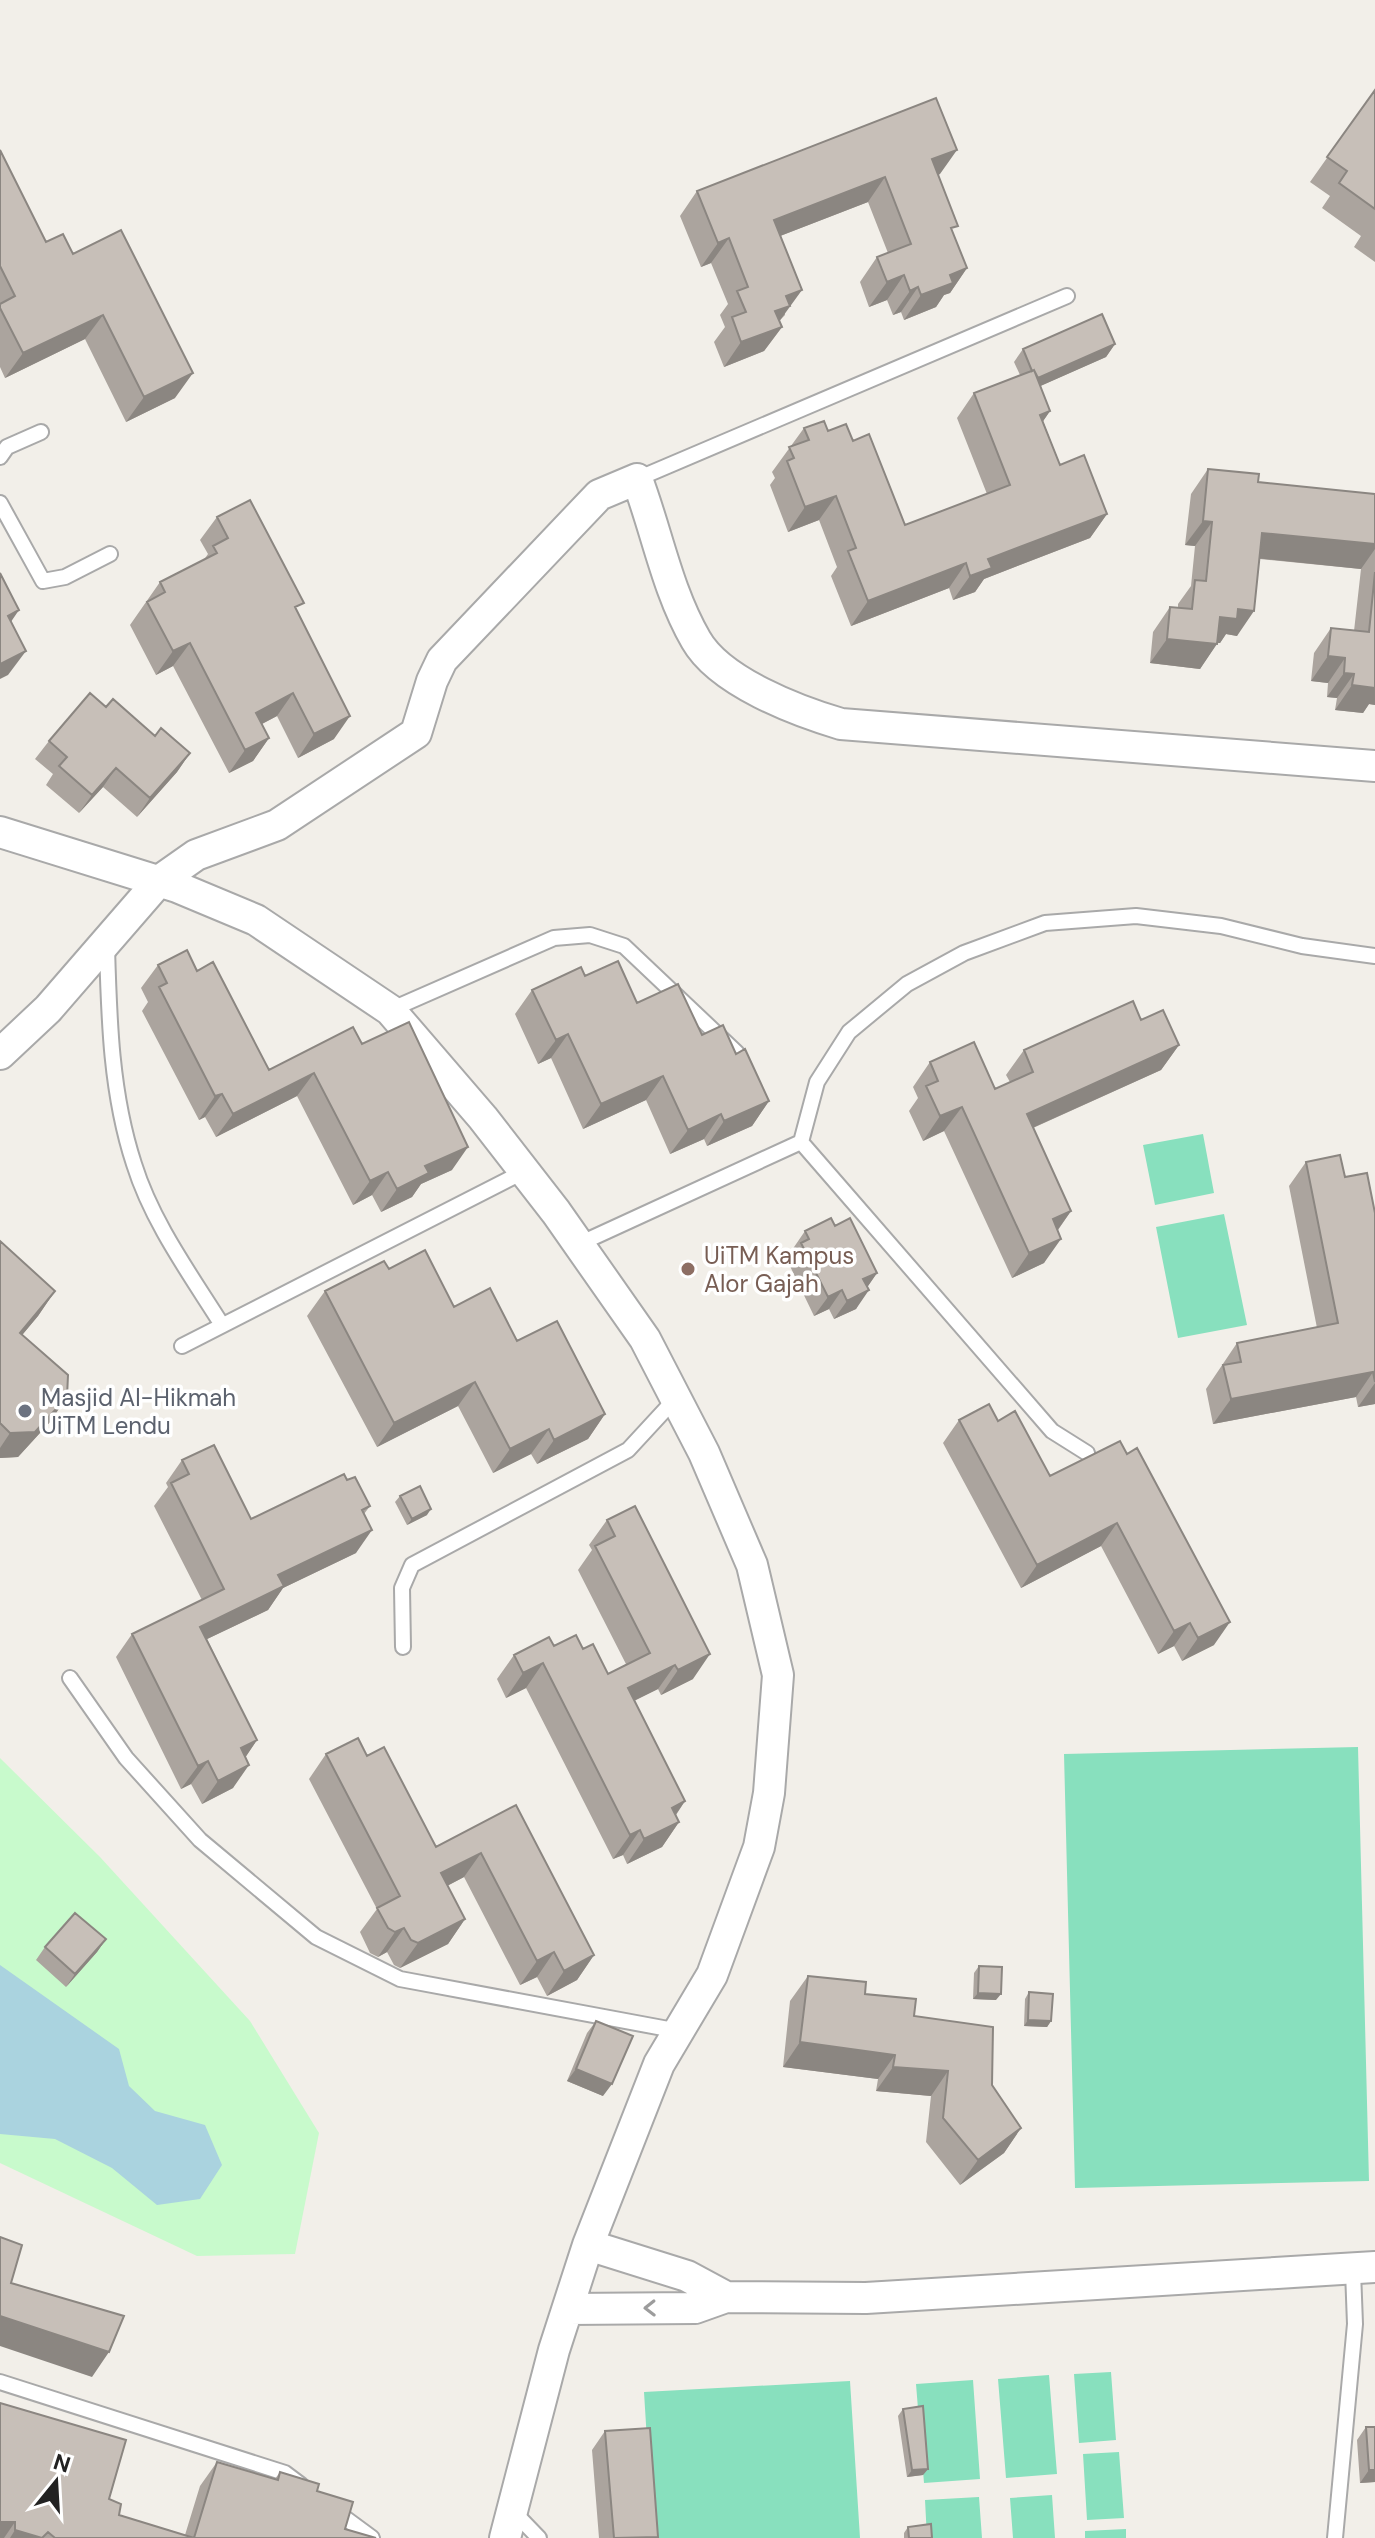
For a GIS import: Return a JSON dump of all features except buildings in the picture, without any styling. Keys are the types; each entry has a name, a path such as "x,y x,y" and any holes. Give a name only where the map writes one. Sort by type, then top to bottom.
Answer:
{"street":[{"path":"0,1054 48,1009 159,881 196,855 277,825 416,733 442,660 599,495 637,479 651,525 697,643 752,689 802,712 856,725 1375,766"},
{"path":"0,832 159,881 256,920 390,1010 525,1171 645,1339 704,1453 752,1565 778,1675 769,1793 759,1847 712,1975 659,2064 588,2245 509,2524"},
{"path":"588,2245 687,2276 726,2297"},
{"path":"568,2309 695,2308 726,2297 866,2298 1364,2269"}],"lane":[{"path":"637,479 1067,296"},
{"path":"0,457 7,447 41,432"},
{"path":"0,503 43,581 65,577 110,554"},
{"path":"801,1142 817,1082 849,1032 907,984 964,953 1045,923 1136,916 1221,926 1302,946 1375,956"},
{"path":"390,1010 554,938 590,935 624,946 737,1053"},
{"path":"107,942 109,1049 134,1165 161,1227 222,1325"},
{"path":"579,1244 801,1142"},
{"path":"801,1142 1052,1431 1087,1453"},
{"path":"182,1346 525,1171"},
{"path":"403,1647 402,1588 412,1565 628,1450 676,1398"},
{"path":"70,1678 126,1758 200,1840 316,1937 400,1979 679,2031"},
{"path":"1335,2538 1355,2324 1364,2269"},
{"path":"0,2382 285,2473 372,2538"},
{"path":"509,2524 539,2538"}],"green space":[{"path":"1203,1134 1214,1193 1155,1205 1143,1145"},
{"path":"1224,1214 1247,1325 1178,1338 1156,1227"},
{"path":"1358,1747 1369,2181 1075,2188 1064,1754"},
{"path":"0,1758 100,1857 250,2021 319,2133 295,2254 197,2256 0,2163"},
{"path":"1111,2372 1116,2440 1079,2443 1074,2374"},
{"path":"1049,2375 1057,2474 1006,2478 998,2379"},
{"path":"973,2380 980,2479 924,2483 916,2384"},
{"path":"850,2381 860,2538 653,2538 644,2392"},
{"path":"1119,2452 1124,2518 1087,2520 1083,2454"},
{"path":"1052,2495 1055,2538 1013,2538 1010,2498"},
{"path":"979,2497 982,2538 927,2538 925,2500"},
{"path":"1126,2529 1126,2538 1085,2538 1085,2531"}],"water":[{"path":"0,1965 119,2049 129,2086 155,2111 205,2125 222,2165 200,2199 157,2205 112,2168 55,2139 0,2134"}],"place":[{"name":"UiTM Kampus Alor Gajah","path":"688,1269"},
{"name":"Masjid Al-Hikmah UiTM Lendu","path":"25,1411"}]}
